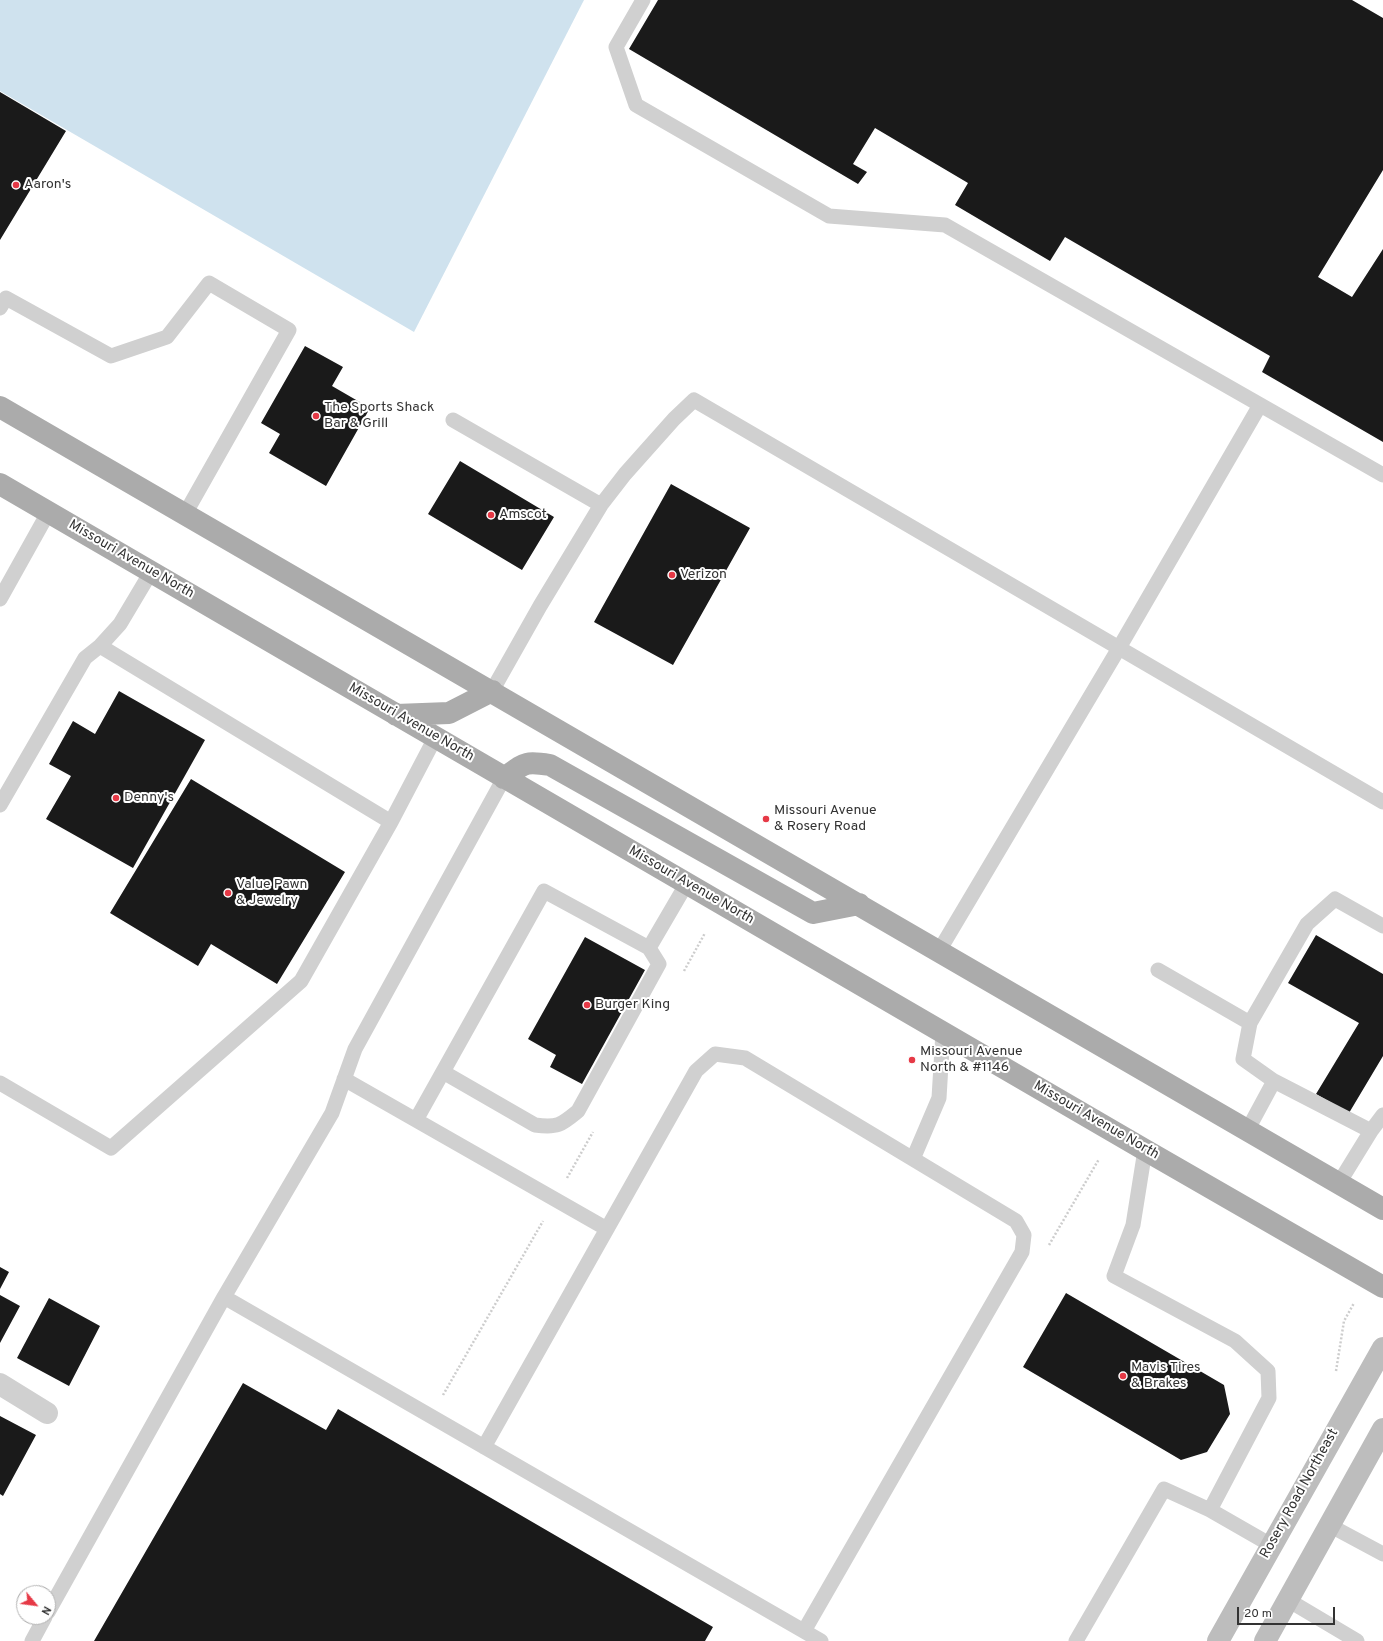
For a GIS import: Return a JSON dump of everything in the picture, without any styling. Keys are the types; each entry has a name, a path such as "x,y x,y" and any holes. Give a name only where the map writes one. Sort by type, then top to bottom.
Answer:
{"main road":[{"path":"0,407 1383,1209"},
{"name":"Missouri Avenue North","path":"0,484 1375,1283"},
{"path":"396,715 449,713 492,692"},
{"path":"504,778 524,763 534,762 550,765 813,913 859,904"}],"street":[{"name":"Rosery Road Northeast","path":"1218,1641 1383,1348"},
{"path":"0,1384 47,1413"},
{"path":"1265,1641 1383,1429"}],"lane":[{"path":"643,0 616,46 636,105 829,216 945,225 1383,475"},
{"path":"0,308 6,298 111,356 166,337 208,283 289,330 185,514"},
{"path":"492,692 540,606 602,505 625,474 674,419 694,400 1383,802"},
{"path":"939,951 1119,648 1260,404"},
{"path":"453,420 602,505"},
{"path":"1,593 48,513"},
{"path":"0,805 85,658 100,646 120,624 151,572"},
{"path":"100,646 391,822"},
{"path":"0,1083 111,1148 301,981 391,822 435,738"},
{"path":"56,1598 224,1297 332,1114 354,1049 504,778"},
{"path":"649,948 686,883"},
{"path":"416,1120 544,891 649,948 659,964 578,1111 564,1123 551,1127 535,1125 443,1072"},
{"path":"1371,1132 1274,1081 1243,1059 1250,1023 1306,924 1335,899 1383,926"},
{"path":"1158,970 1250,1023"},
{"path":"915,1155 939,1098 943,1032"},
{"path":"484,1447 696,1071 715,1054 745,1058 915,1155 1016,1221 1024,1235 1022,1252 804,1631"},
{"path":"344,1079 607,1229"},
{"path":"1247,1131 1274,1081"},
{"path":"1339,1183 1383,1115"},
{"path":"1145,1150 1134,1225 1114,1276 1235,1341 1268,1371 1269,1398 1210,1510"},
{"path":"224,1297 821,1641"},
{"path":"1076,1641 1164,1489 1210,1510 1271,1545"},
{"path":"1329,1525 1383,1554"},
{"path":"1288,1600 1357,1641"},
{"path":"32,1641 41,1625"}],"path":[{"path":"682,974 705,934"},
{"path":"431,1417 594,1132"},
{"path":"1336,1373 1344,1321 1375,1283"}],"water":[{"path":"0,0 584,0 414,332 0,91"}],"building":[{"path":"658,0 1352,0 1383,18 1383,170 1318,277 1352,297 1383,249 1383,442 1262,372 1270,356 1065,237 1050,261 955,205 968,183 875,128 853,164 867,172 858,184 629,49"},
{"name":"Aaron's","path":"0,92 66,131 0,240"},
{"name":"The Sports Shack Bar & Grill","path":"305,346 343,367 332,386 370,408 326,486 269,453 280,434 261,423"},
{"name":"Amscot","path":"460,461 554,517 522,570 428,514"},
{"name":"Verizon","path":"671,484 750,528 673,665 594,622"},
{"name":"Denny's","path":"119,691 205,740 133,868 46,819 71,776 49,764 73,721 95,734"},
{"name":"Value Pawn & Jewelry","path":"191,779 345,872 277,984 211,944 198,966 110,913"},
{"path":"1316,935 1383,974 1383,1056 1349,1113 1316,1094 1359,1023 1288,983"},
{"name":"Burger King","path":"585,937 645,970 582,1084 550,1067 556,1055 528,1039"},
{"path":"0,1267 9,1272 0,1289"},
{"name":"Mavis Tires & Brakes","path":"1066,1293 1224,1385 1230,1414 1207,1452 1181,1460 1023,1367"},
{"path":"0,1295 20,1306 0,1343"},
{"path":"49,1298 100,1326 69,1386 17,1358"},
{"path":"243,1383 326,1430 338,1409 713,1627 705,1641 94,1641"},
{"path":"0,1416 36,1435 3,1496 0,1494"}],"place":[{"name":"Aaron's","path":"16,185"},
{"name":"The Sports Shack Bar & Grill","path":"316,416"},
{"name":"Amscot","path":"491,515"},
{"name":"Verizon","path":"672,575"},
{"name":"Denny's","path":"116,798"},
{"name":"Missouri Avenue & Rosery Road","path":"766,819"},
{"name":"Value Pawn & Jewelry","path":"228,893"},
{"name":"Burger King","path":"587,1005"},
{"name":"Missouri Avenue North & #1146","path":"912,1060"},
{"name":"Mavis Tires & Brakes","path":"1123,1376"}]}
